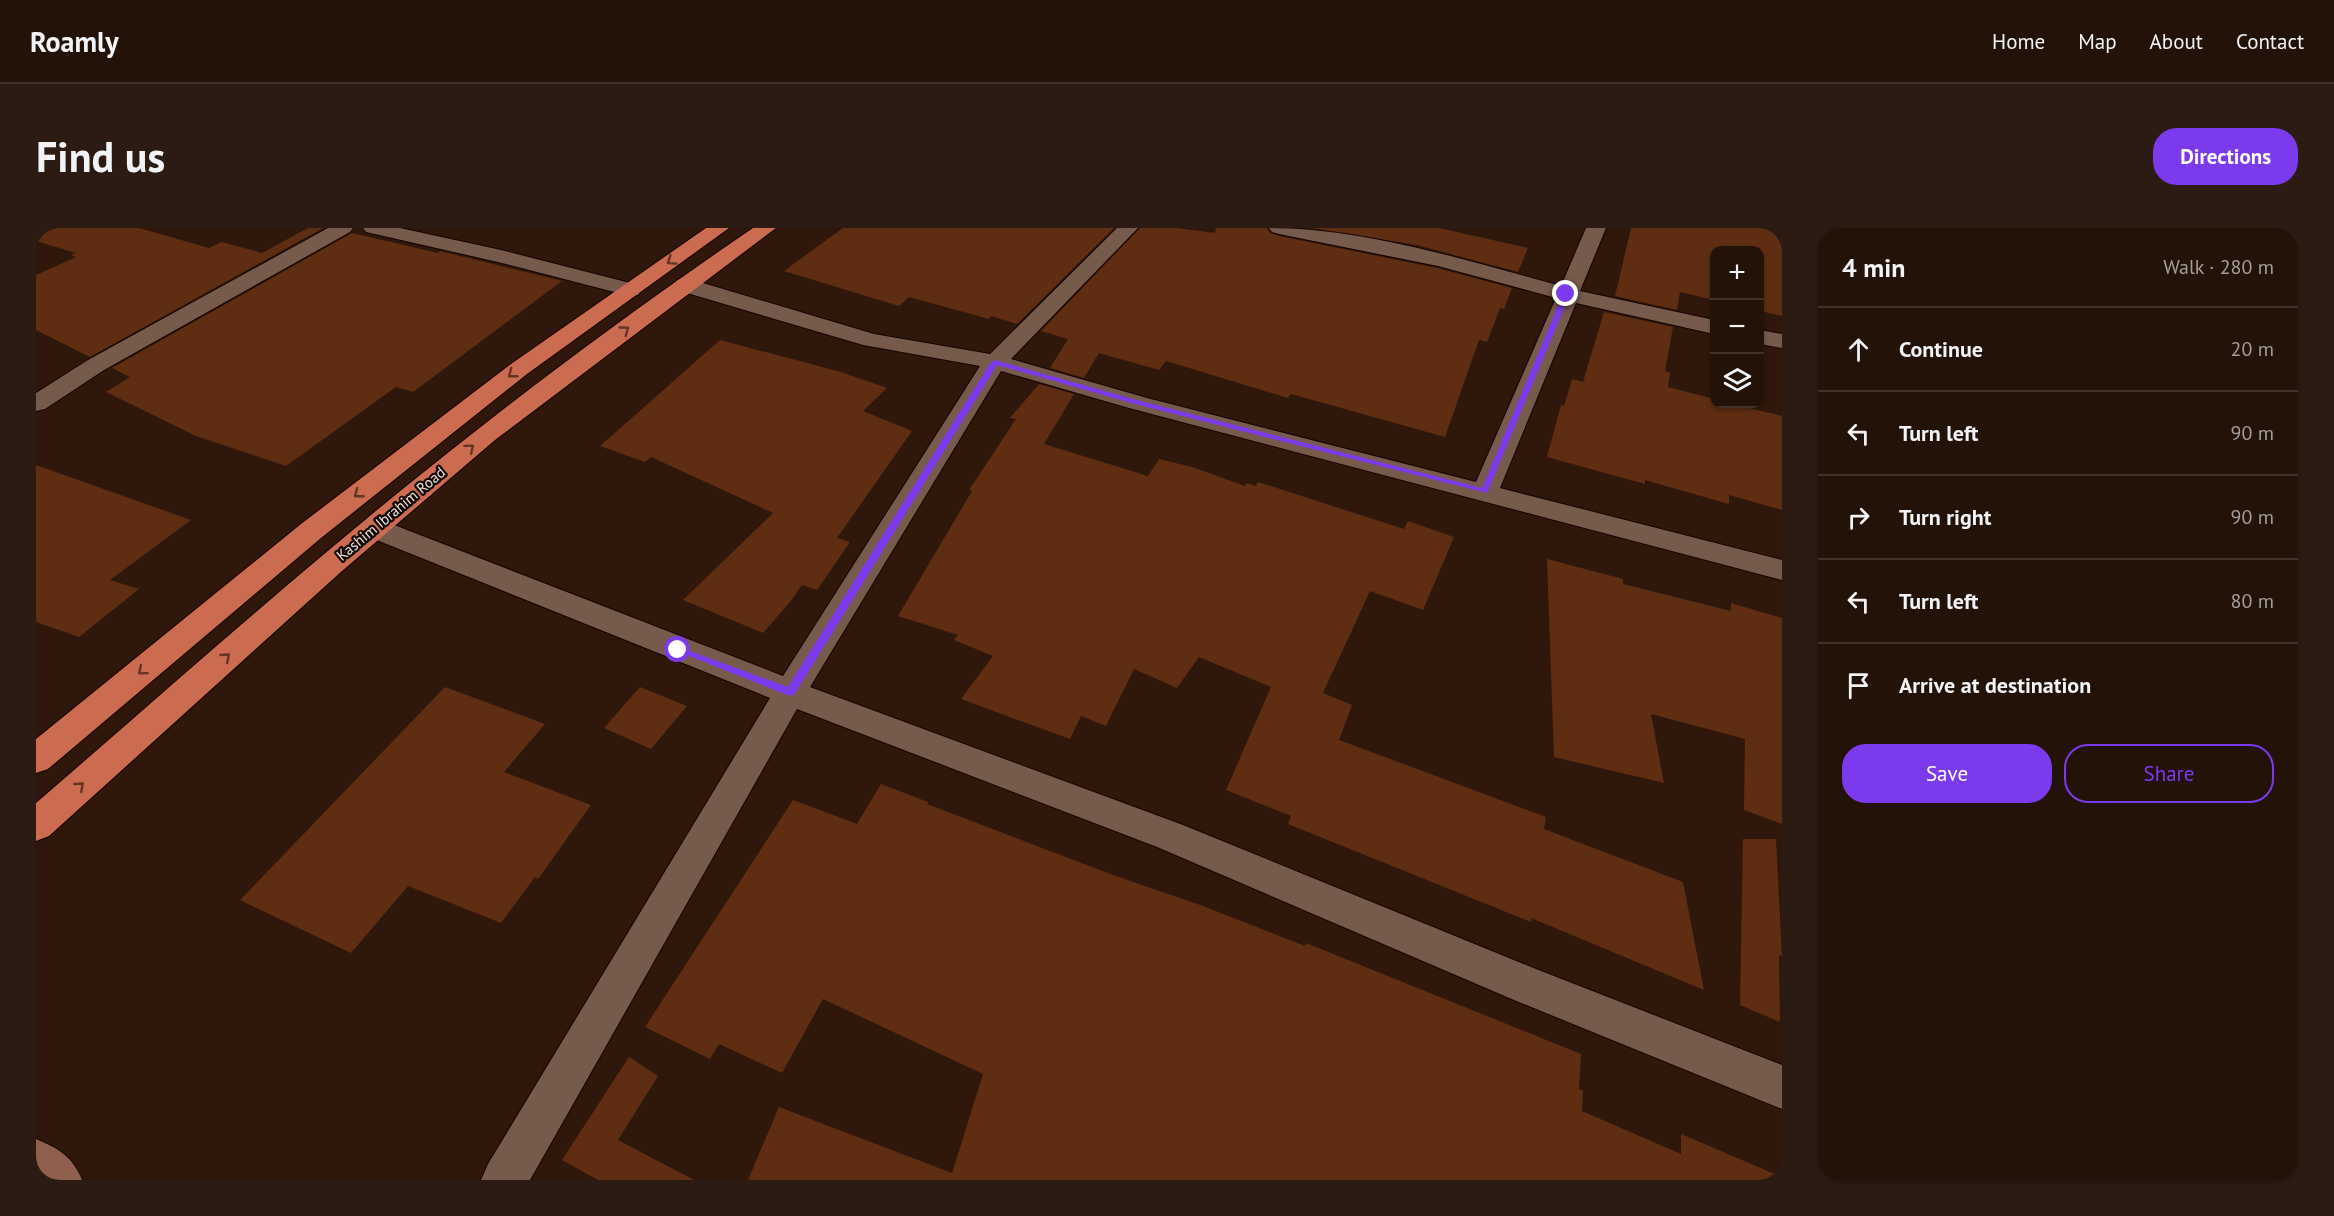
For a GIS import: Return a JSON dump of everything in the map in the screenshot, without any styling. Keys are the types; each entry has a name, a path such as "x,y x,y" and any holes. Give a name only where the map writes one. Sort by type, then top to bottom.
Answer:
{"highway":[{"path":"36,759 311,531 519,369 719,228"},
{"name":"Kashim Ibrahim Road","path":"36,825 374,528 486,435 685,285 766,228"}],"street":[{"path":"36,404 96,365 342,228"},
{"path":"373,228 501,256 630,290"},
{"path":"504,1180 790,692 995,362 1128,228"},
{"path":"1279,228 1441,260 1566,294 1710,326"},
{"path":"1485,492 1566,294 1596,228"},
{"path":"685,285 871,340 995,362 1138,403 1782,570"},
{"path":"1764,337 1782,341"},
{"path":"374,528 678,650 1170,836 1528,986 1782,1087"},
{"path":"36,1162 59,1180"}],"building":[{"path":"36,228 139,228 209,248 222,242 262,253 308,228 323,228 90,357 36,330 36,275 76,257 71,255 76,253 36,241"},
{"path":"843,228 1114,228 1017,324 991,316 989,319 909,297 899,306 784,271"},
{"path":"1140,228 1177,228 1215,233 1216,228 1267,228 1270,233 1279,236 1437,268 1512,288 1504,309 1500,308 1487,342 1479,340 1445,437 1291,394 1288,398 1166,361 1159,370 1099,353 1084,378 1050,368 1068,339 1041,331"},
{"path":"1312,228 1439,228 1528,248 1518,272 1417,245"},
{"path":"1631,228 1782,228 1782,316 1764,312 1764,246 1710,246 1710,299 1680,292 1677,310 1615,296"},
{"path":"352,233 438,253 440,251 562,281 413,392 396,387 286,466 196,436 106,392 130,377 112,368"},
{"path":"1604,312 1673,327 1665,371 1670,373 1668,387 1710,398 1710,408 1749,408 1782,416 1782,510 1729,495 1729,504 1645,480 1645,484 1547,457 1561,405 1564,406 1572,379 1583,382"},
{"path":"720,340 841,372 887,388 863,411 912,431 837,538 850,542 817,590 802,585 763,633 683,600 773,513 651,457 645,462 600,446"},
{"path":"1039,384 1074,394 1044,444 1148,476 1159,459 1192,467 1245,486 1247,483 1256,486 1258,482 1404,529 1408,521 1454,537 1423,610 1370,591 1323,693 1352,705 1339,740 1546,817 1544,829 1683,882 1704,990 1531,918 1531,922 1288,824 1291,816 1226,790 1271,687 1199,657 1177,688 1134,669 1106,726 1081,716 1070,739 961,699 993,656 954,640 958,635 898,616 972,491 969,490 1016,419 1010,418"},
{"path":"36,465 191,520 110,580 139,589 79,637 36,622"},
{"path":"1547,559 1623,579 1623,584 1731,611 1731,603 1782,618 1782,824 1744,810 1745,739 1651,714 1664,783 1554,757"},
{"path":"445,687 545,724 504,772 591,805 538,879 535,877 501,923 408,886 351,953 240,900"},
{"path":"640,687 687,706 651,749 604,728"},
{"path":"881,784 928,802 927,804 1113,875 1203,906 1305,946 1306,943 1581,1054 1579,1089 1583,1091 1582,1111 1681,1154 1681,1134 1782,1177 1782,1180 748,1180 779,1107 952,1173 983,1074 823,999 782,1073 719,1044 710,1059 645,1027 793,800 857,824"},
{"path":"1743,839 1776,839 1782,956 1779,955 1780,1022 1740,1005"},
{"path":"629,1057 658,1076 618,1140 694,1180 598,1180 562,1160"}],"route":[{"path":"678,650 790,692 995,362 1138,403 1485,492 1566,294"}]}
